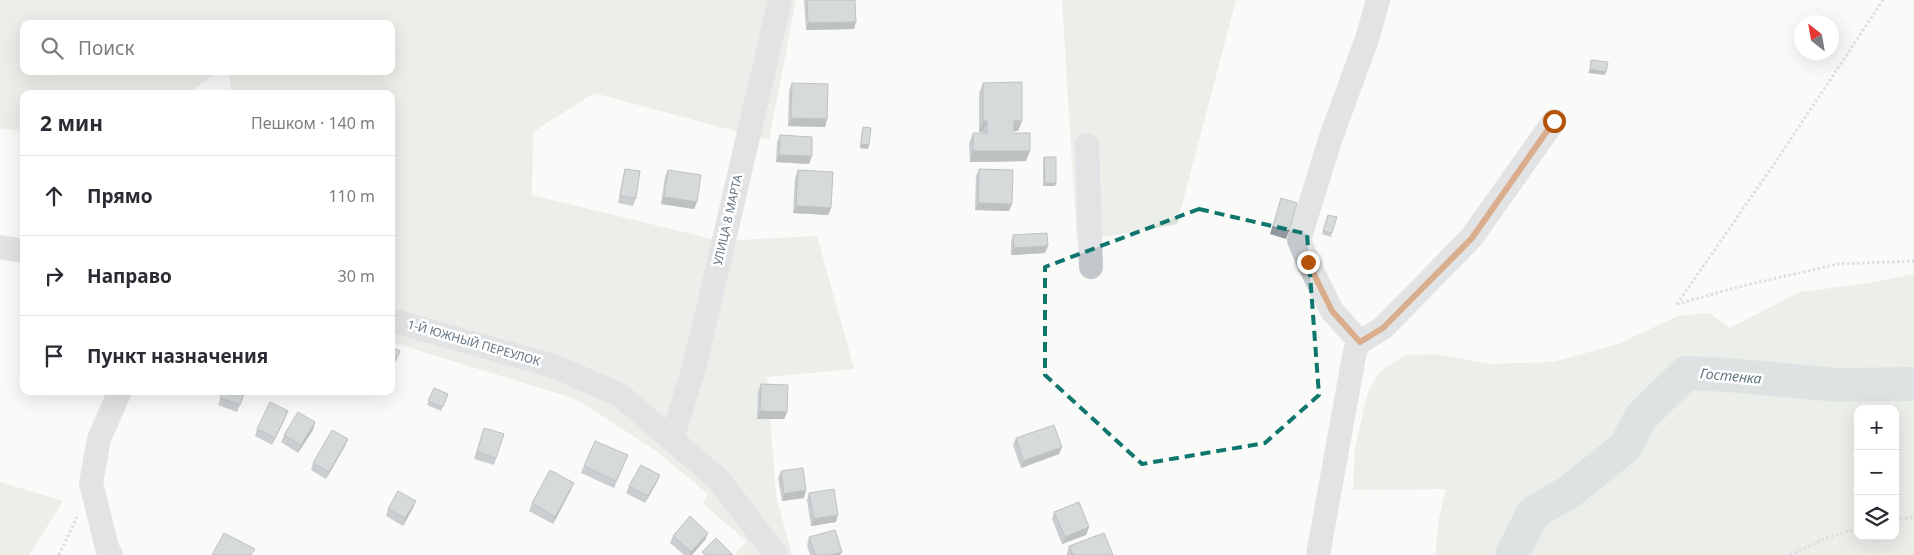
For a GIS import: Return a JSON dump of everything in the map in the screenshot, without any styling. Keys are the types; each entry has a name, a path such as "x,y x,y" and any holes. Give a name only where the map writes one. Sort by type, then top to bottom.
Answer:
{"street":[{"name":"УЛИЦА 8 МАРТА","path":"672,438 696,359 780,0"},
{"path":"1360,342 1332,311 1299,240 1331,138 1367,39 1378,0"},
{"path":"1318,555 1355,351 1360,342 1383,328 1472,238 1554,121"},
{"path":"1087,145 1091,267"},
{"path":"0,247 20,250"},
{"name":"1-Й ЮЖНЫЙ ПЕРЕУЛОК","path":"395,321 556,367 620,395 672,438"},
{"path":"111,555 107,548 91,484 99,439 118,395"},
{"path":"672,438 719,480 776,555"}],"path":[{"path":"1883,0 1677,304 1738,287 1838,264 1914,261"},
{"path":"59,555 79,514"},
{"path":"1899,519 1914,517"},
{"path":"1790,555 1824,539 1854,529"}],"highlighted area":[{"path":"1199,209 1307,234 1319,395 1265,443 1142,464 1045,375 1045,267"}],"shaded area":[{"path":"0,0 796,0 769,140 594,93 533,132 532,195 720,241 817,236 854,369 767,377 776,496 792,555 737,555 736,553 747,541 703,504 708,494 655,450 576,399 395,343 395,90 231,90 230,75 395,75 395,20 20,20 20,75 213,75 193,90 20,90 20,131 0,128"},
{"path":"1062,0 1236,0 1177,224 1077,242"},
{"path":"1914,274 1914,555 1435,555 1439,519 1446,489 1353,490 1355,447 1368,392 1379,373 1405,355 1436,354 1488,364 1553,362 1618,344 1678,316 1709,313 1730,328 1800,292 1871,283"},
{"path":"0,482 63,501 29,555 0,555"}],"building":[{"path":"807,0 855,0 856,22 808,23"},
{"path":"1591,60 1608,62 1606,72 1590,69"},
{"path":"1022,82 1022,121 1014,121 1014,133 1030,133 1030,151 973,151 973,133 987,133 987,121 983,121 983,83"},
{"path":"792,83 828,84 827,119 791,118"},
{"path":"863,127 871,128 869,145 861,144"},
{"path":"780,135 812,137 812,156 779,155"},
{"path":"1044,157 1056,157 1056,183 1045,183"},
{"path":"625,169 640,171 636,198 620,196"},
{"path":"979,169 1013,170 1012,204 978,203"},
{"path":"668,170 701,175 697,202 664,197"},
{"path":"798,170 833,172 831,208 796,206"},
{"path":"1281,198 1297,203 1289,231 1273,227"},
{"path":"1328,215 1337,217 1332,233 1323,231"},
{"path":"1047,233 1048,246 1014,248 1013,235"},
{"path":"395,349 400,351 395,362"},
{"path":"761,384 788,385 787,412 760,411"},
{"path":"434,388 448,394 443,407 428,401"},
{"path":"221,395 244,395 240,405 220,398"},
{"path":"270,402 288,411 275,438 257,429"},
{"path":"298,412 315,422 301,445 284,435"},
{"path":"1054,425 1062,447 1023,461 1016,438"},
{"path":"484,428 504,434 496,458 477,452"},
{"path":"332,430 348,439 329,472 313,463"},
{"path":"595,441 628,455 616,481 584,466"},
{"path":"641,465 660,475 648,496 629,486"},
{"path":"803,468 806,490 784,494 781,471"},
{"path":"550,470 574,483 555,517 532,503"},
{"path":"834,489 838,515 814,519 809,493"},
{"path":"398,491 416,501 405,518 388,509"},
{"path":"1079,502 1089,527 1065,537 1054,512"},
{"path":"690,516 708,533 691,552 673,536"},
{"path":"835,530 842,552 830,555 815,555 809,537"},
{"path":"224,533 255,549 251,555 212,555"},
{"path":"1104,533 1113,555 1073,555 1069,546"},
{"path":"716,538 733,555 705,555 702,552"}],"waterway":[{"name":"Гостенка","path":"1512,555 1533,513 1569,492 1625,447 1641,417 1686,373 1837,385 1914,384"}],"route":[{"path":"1308,262 1332,311 1360,342 1383,328 1472,238 1554,121"}]}
